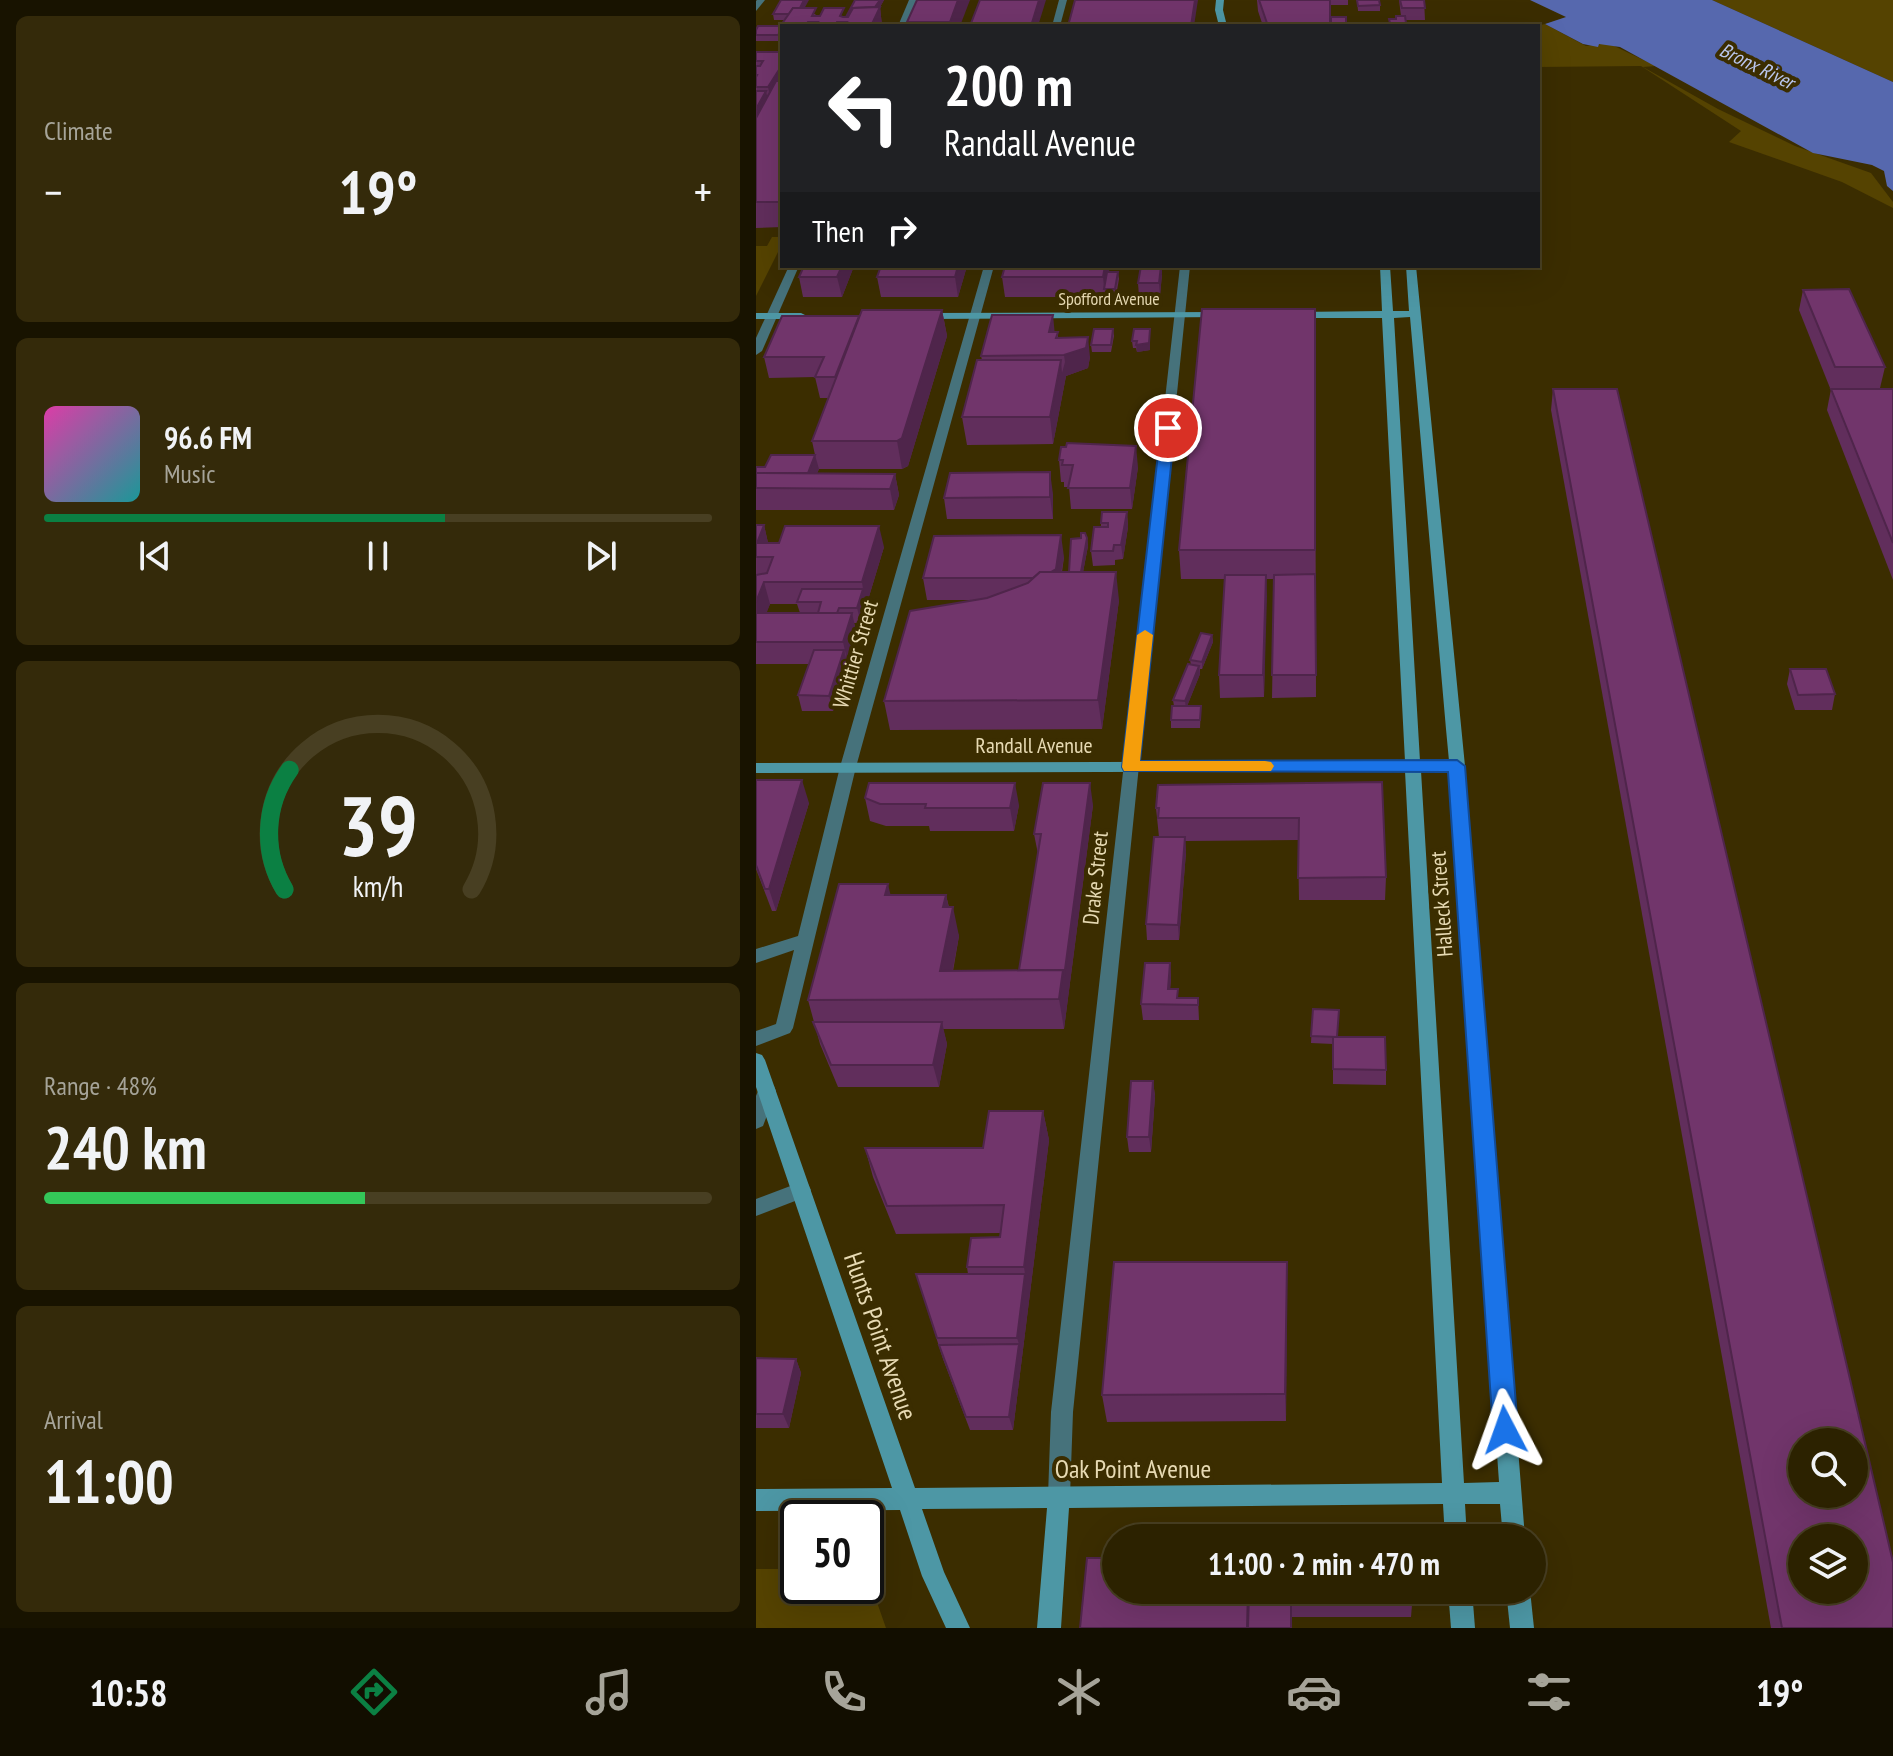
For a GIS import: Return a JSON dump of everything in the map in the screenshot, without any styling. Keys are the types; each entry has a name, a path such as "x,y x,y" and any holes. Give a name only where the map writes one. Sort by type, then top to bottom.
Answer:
{"main road":[{"path":"1220,0 1220,24"},
{"name":"Halleck Street","path":"1385,268 1455,1524"},
{"name":"Halleck Street","path":"1411,268 1457,766 1513,1524"},
{"path":"1287,315 1415,314"},
{"name":"Spofford Avenue","path":"912,316 1241,315"},
{"path":"756,316 818,316"},
{"name":"Randall Avenue","path":"756,768 1457,766"},
{"name":"Hunts Point Avenue","path":"756,1060 934,1576 958,1628"},
{"name":"Oak Point Avenue","path":"756,1500 1510,1493"},
{"path":"1049,1628 1059,1496"},
{"path":"1461,1604 1463,1628"},
{"path":"1519,1604 1522,1628"}],"street":[{"path":"756,8 761,0"},
{"path":"903,24 913,0"},
{"path":"1057,24 1063,0"},
{"path":"756,351 793,268"},
{"name":"Whittier Street","path":"756,1039 784,1028 848,767 988,268"},
{"name":"Drake Street","path":"1059,1496 1062,1412 1185,268"},
{"path":"756,956 805,940"},
{"path":"756,1121 767,1091"},
{"path":"756,1208 801,1190"}],"shaded area":[{"path":"1712,0 1893,0 1893,82"},
{"path":"1545,24 1586,46 1608,43 1656,66 1643,67 1718,109 1795,146 1871,173 1893,202 1893,208 1842,182 1729,142 1741,131 1641,66 1540,67 1540,25"},
{"path":"772,237 780,237 780,248 756,296 756,246 767,246"},
{"path":"756,1569 780,1569 780,1604 878,1604 886,1628 756,1628"}],"water":[{"name":"Bronx River","path":"1530,0 1712,0 1893,82 1893,191 1887,186 1884,171 1872,165 1813,153 1620,47 1583,44 1545,24 1566,17"}],"building":[{"path":"781,0 804,0 800,8 793,8 789,14 773,14"},
{"path":"855,0 880,0 875,7 853,8 846,17"},
{"path":"917,0 958,0 950,22 907,22"},
{"path":"980,0 1039,0 1032,24 971,24"},
{"path":"1075,0 1195,0 1191,24 1069,24"},
{"path":"1259,0 1330,0 1330,24 1267,24"},
{"path":"1357,0 1379,0 1380,5 1358,6"},
{"path":"1400,0 1424,0 1425,8 1402,8"},
{"path":"880,7 872,24 782,24 793,8 816,8 812,16 820,16 824,8 844,8 840,16 848,17 853,8"},
{"path":"1396,16 1405,16 1406,23 1390,23 1389,19 1396,19"},
{"path":"1331,17 1346,17 1346,24 1331,24"},
{"path":"758,26 780,26 780,32 778,35 756,35"},
{"path":"756,52 780,52 780,68 768,87 756,87 756,66 763,61 756,61"},
{"path":"776,81 780,81 780,202 756,202 756,118"},
{"path":"756,91 766,91 756,109"},
{"path":"803,268 841,268 837,277 799,277"},
{"path":"880,268 957,268 955,277 877,277"},
{"path":"1004,268 1105,268 1103,277 1002,277"},
{"path":"1141,268 1161,268 1159,283 1138,283"},
{"path":"1107,272 1118,272 1115,289 1104,289"},
{"path":"1849,289 1885,367 1835,367 1803,290"},
{"path":"1202,309 1315,309 1315,550 1179,550"},
{"path":"862,310 942,310 902,438 897,441 812,441"},
{"path":"992,315 1053,315 1049,332 1058,332 1056,338 1088,337 1086,348 1064,355 981,356"},
{"path":"782,316 859,316 835,377 815,377 824,357 764,357"},
{"path":"1094,329 1113,329 1111,345 1091,345"},
{"path":"1134,329 1150,329 1149,343 1136,345 1137,341 1132,341"},
{"path":"977,360 1061,360 1050,417 962,417"},
{"path":"1553,389 1617,389 1861,1428 1788,1428 1788,1508 1868,1508 1868,1456 1893,1562 1893,1628 1782,1628"},
{"path":"1831,389 1893,389 1893,543"},
{"path":"1067,443 1136,446 1130,488 1068,488 1073,465 1062,465 1063,460 1059,460 1061,447 1066,447"},
{"path":"771,455 815,455 808,473 756,473 756,467 765,467"},
{"path":"1050,472 1050,497 944,498 950,473"},
{"path":"756,473 895,474 890,489 756,488"},
{"path":"1102,512 1127,512 1121,545 1114,545 1113,551 1091,551 1094,527 1108,527 1108,523 1101,523"},
{"path":"756,525 764,525 757,543 779,543 785,526 879,526 862,582 764,582 756,602 756,575 767,573 773,557 756,557"},
{"path":"1081,533 1085,533 1087,538 1081,572 1069,572 1071,539 1081,538"},
{"path":"1061,535 1056,569 1040,572 1033,578 923,578 934,536"},
{"path":"1040,572 1116,572 1098,700 884,701 910,611 987,598 1028,583"},
{"path":"1315,574 1316,675 1272,675 1274,575"},
{"path":"1225,575 1266,575 1263,675 1219,675"},
{"path":"802,589 863,589 857,608 839,608 837,613 818,613 821,602 797,602"},
{"path":"756,613 852,613 843,642 756,642"},
{"path":"1201,633 1212,635 1202,662 1190,660"},
{"path":"814,650 844,650 829,696 798,695"},
{"path":"1188,664 1199,666 1185,701 1173,700"},
{"path":"1790,669 1826,669 1835,694 1798,695"},
{"path":"1172,706 1201,706 1200,720 1171,720"},
{"path":"756,780 802,780 769,889 765,889 756,865"},
{"path":"1382,782 1386,877 1298,878 1299,818 1158,818 1159,808 1156,808 1158,785"},
{"path":"869,783 1015,783 1010,808 925,808 926,804 880,804 865,798"},
{"path":"1043,783 1090,783 1064,977 1063,970 1019,970 1041,834 1034,834"},
{"path":"1154,837 1185,837 1178,925 1146,924"},
{"path":"839,884 888,884 885,895 946,895 943,907 953,907 940,971 1063,970 1059,999 808,1000"},
{"path":"1145,963 1170,963 1168,989 1178,989 1177,998 1198,998 1198,1005 1141,1004"},
{"path":"1313,1009 1339,1010 1337,1037 1311,1036"},
{"path":"813,1022 942,1022 933,1065 831,1065"},
{"path":"1333,1037 1385,1037 1386,1070 1333,1069"},
{"path":"1131,1081 1153,1081 1149,1137 1127,1137"},
{"path":"989,1111 1043,1111 1024,1267 967,1267 971,1238 1000,1237 1004,1205 887,1206 865,1148 983,1148"},
{"path":"1114,1262 1287,1262 1285,1394 1102,1395"},
{"path":"916,1274 1025,1274 1017,1338 937,1338"},
{"path":"1019,1344 1009,1417 966,1417 939,1345"},
{"path":"756,1358 796,1359 783,1414 756,1414"},
{"path":"1087,1558 1102,1558 1102,1604 1248,1604 1247,1628 1080,1628"},
{"path":"1249,1604 1412,1604 1291,1605 1291,1628 1248,1628"}],"slow traffic":[{"path":"1145,635 1131,767 1265,766"}],"route":[{"path":"1168,428 1131,767 1457,766 1505,1430"}]}
